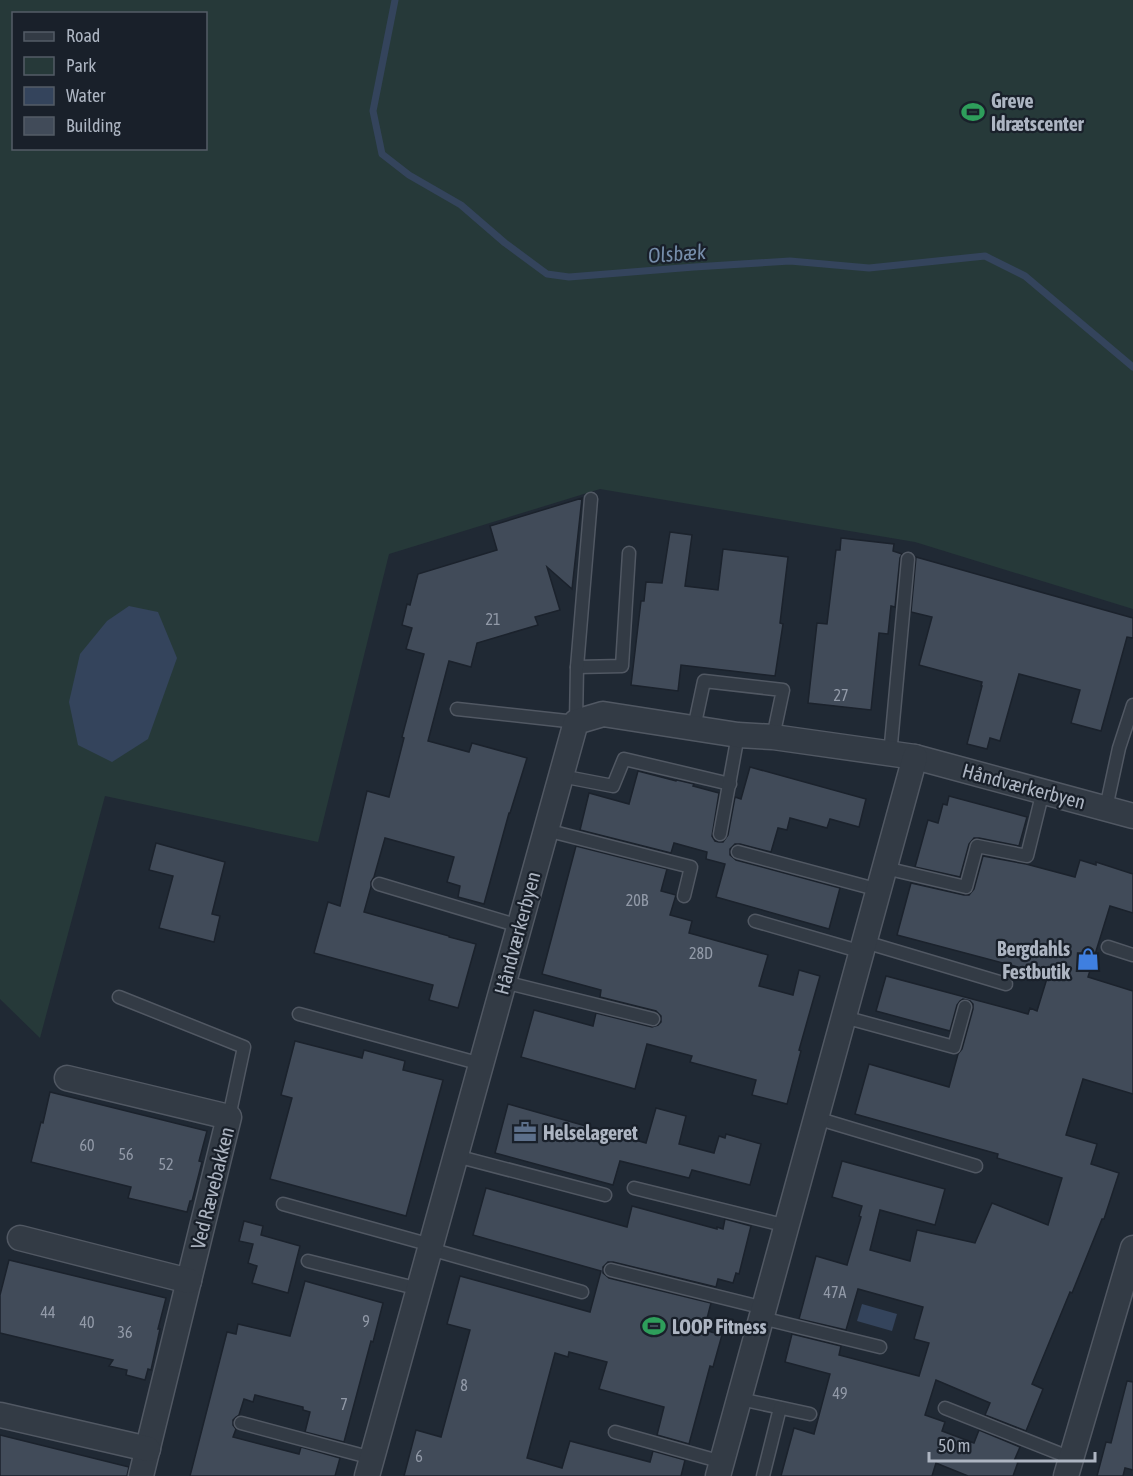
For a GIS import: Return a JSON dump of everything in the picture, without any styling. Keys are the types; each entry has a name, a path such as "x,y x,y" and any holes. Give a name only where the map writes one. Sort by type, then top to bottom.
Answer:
{"street":[{"name":"Håndværkerbyen","path":"370,1467 576,722 603,714 738,735 773,737 915,758 1133,816"},
{"path":"722,1472 763,1313 915,758"},
{"name":"Ved Rævebakken","path":"67,1078 229,1117 141,1476"},
{"path":"20,1238 189,1281"},
{"path":"1068,1467 1133,1248"},
{"path":"0,1415 148,1449"}],"lane":[{"path":"457,709 576,722 577,667 591,499"},
{"path":"577,667 622,666 629,553"},
{"path":"890,754 908,559"},
{"path":"694,728 704,681 783,690 773,737"},
{"path":"1106,808 1119,748 1133,705"},
{"path":"720,834 738,735"},
{"path":"561,776 613,786 624,759 730,784"},
{"path":"738,852 882,879 966,887 977,846 1027,856 1043,791"},
{"path":"546,830 691,867 684,896"},
{"path":"379,884 519,926"},
{"path":"755,921 1006,984"},
{"path":"1108,947 1133,955"},
{"path":"504,982 653,1018"},
{"path":"119,997 244,1047 229,1117"},
{"path":"844,1017 954,1047 965,1007"},
{"path":"299,1014 481,1064"},
{"path":"816,1118 976,1166"},
{"path":"456,1156 605,1195"},
{"path":"634,1188 787,1226"},
{"path":"283,1204 582,1292"},
{"path":"308,1261 419,1289"},
{"path":"611,1270 880,1347"},
{"path":"740,1399 810,1414"},
{"path":"763,1476 780,1408"},
{"path":"945,1408 1068,1467"},
{"path":"242,1422 370,1467"},
{"path":"615,1432 722,1472"}],"green space":[{"path":"0,0 1133,0 1133,609 915,542 600,489 389,554 318,842 105,796 40,1038 0,999"}],"water":[{"path":"129,606 158,612 177,658 148,739 112,762 78,745 69,702 80,654 107,621"},
{"path":"862,1304 897,1314 892,1331 857,1321"}],"building":[{"path":"582,498 572,589 547,567 560,610 535,617 538,625 477,643 471,667 449,661 428,741 469,752 472,743 527,758 484,904 458,897 460,886 447,882 454,857 385,838 371,882 364,912 476,944 458,1008 429,1000 433,985 314,953 328,902 340,906 367,791 389,797 424,654 406,649 412,628 402,625 418,574 497,550 490,526"},
{"path":"670,532 692,535 685,586 718,590 723,549 788,557 780,623 783,624 775,676 681,665 678,691 631,685 641,601 644,601 646,582 662,583"},
{"path":"841,538 894,544 893,551 902,554 895,607 891,606 888,634 879,633 871,710 808,703 817,623 827,624 836,550 840,550"},
{"path":"916,557 1133,618 1133,638 1127,637 1101,731 1071,723 1080,690 1019,674 1000,741 990,738 987,749 967,744 982,682 919,665 932,617 911,612"},
{"path":"750,767 866,799 859,827 830,819 827,828 790,818 787,830 778,828 771,852 740,844 735,844 730,849 730,855 736,860 840,888 829,929 716,897 725,864 706,859 707,852 674,843 671,853 580,830 589,793 629,804 638,771 694,784 693,786 719,793 712,836 715,841 723,842 728,835 735,797 741,799"},
{"path":"949,796 1027,817 1019,846 974,838 969,844 960,877 915,867 928,820 938,823 943,804 947,805"},
{"path":"156,843 225,862 212,914 220,916 214,942 159,928 173,876 149,870"},
{"path":"576,846 667,869 661,891 676,895 670,915 692,921 689,933 768,955 759,986 793,995 799,970 820,976 799,1050 801,1051 787,1104 752,1095 756,1080 690,1062 692,1056 647,1044 635,1089 521,1057 534,1010 593,1026 596,1013 652,1027 661,1022 661,1016 656,1011 600,997 601,990 542,974"},
{"path":"983,856 1075,877 1080,860 1096,865 1096,862 1133,874 1133,913 1110,906 1088,977 1133,991 1133,1094 1083,1079 1066,1135 1097,1144 1091,1164 1119,1173 1104,1219 1102,1219 1072,1293 1070,1292 1032,1384 1043,1389 1026,1431 985,1415 990,1403 936,1380 925,1415 945,1422 942,1431 974,1443 979,1430 1020,1447 1014,1461 1018,1462 1013,1476 968,1476 936,1463 932,1476 781,1476 794,1428 814,1434 830,1374 785,1362 792,1334 841,1346 839,1355 919,1376 929,1343 914,1339 923,1307 858,1289 846,1330 799,1319 816,1256 847,1265 861,1217 859,1216 862,1206 832,1197 842,1161 945,1189 935,1225 880,1210 870,1250 910,1261 917,1230 975,1243 992,1203 1048,1225 1062,1178 997,1158 998,1154 855,1114 869,1064 949,1087 973,1009 970,1001 963,999 960,1001 950,1031 876,1011 886,976 1028,1014 1030,1008 1037,1011 1048,975 897,935 911,883 969,895 974,889"},
{"path":"295,1041 362,1058 364,1050 405,1061 403,1070 443,1080 406,1216 270,1179 292,1098 281,1095"},
{"path":"50,1092 207,1131 199,1161 202,1162 187,1212 128,1198 131,1187 31,1162"},
{"path":"508,1104 646,1143 656,1108 686,1116 679,1144 714,1153 719,1136 725,1138 726,1134 761,1144 750,1185 692,1170 689,1178 620,1161 613,1185 495,1153"},
{"path":"486,1188 627,1227 632,1206 717,1229 717,1227 723,1229 725,1219 751,1226 739,1274 736,1273 733,1283 718,1279 716,1287 613,1262 608,1262 603,1267 603,1273 609,1278 711,1303 704,1330 722,1335 713,1367 710,1366 689,1444 657,1435 664,1407 599,1389 607,1362 569,1352 568,1357 555,1353 527,1458 562,1468 570,1441 650,1462 653,1451 685,1460 681,1476 404,1476 416,1430 441,1437 470,1330 447,1324 460,1276 590,1312 601,1271 473,1235"},
{"path":"244,1221 263,1226 261,1235 300,1246 288,1293 252,1283 257,1266 248,1263 253,1244 239,1241"},
{"path":"9,1260 166,1298 151,1370 148,1369 145,1380 126,1375 127,1370 109,1366 113,1360 0,1333 0,1295"},
{"path":"305,1281 383,1303 344,1442 305,1432 310,1412 303,1410 303,1407 255,1395 253,1402 244,1399 239,1415 233,1420 236,1429 233,1437 299,1454 301,1447 340,1458 335,1476 190,1476 227,1332 236,1334 238,1324 290,1336"},
{"path":"1127,1381 1133,1382 1133,1470 1125,1468 1123,1476 1097,1476 1106,1442 1111,1443"},
{"path":"0,1435 129,1467 127,1476 0,1476"}],"waterway":[{"name":"Olsbæk","path":"395,0 373,111 382,154 409,175 461,205 505,243 547,274 569,277 790,261 869,268 985,256 1025,276 1133,367"}],"place":[{"name":"Greve Idrætscenter","path":"973,112"},
{"name":"Bergdahls Festbutik","path":"1088,959"},
{"name":"Helselageret","path":"525,1132"},
{"name":"LOOP Fitness","path":"654,1326"}]}
